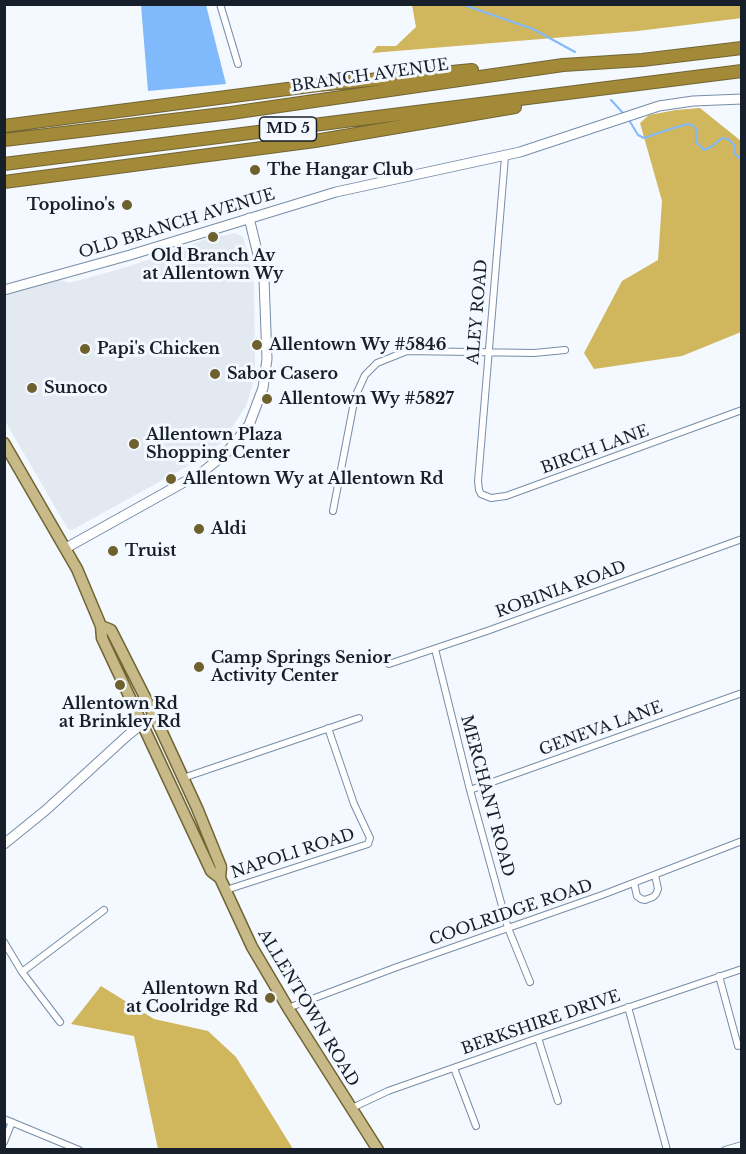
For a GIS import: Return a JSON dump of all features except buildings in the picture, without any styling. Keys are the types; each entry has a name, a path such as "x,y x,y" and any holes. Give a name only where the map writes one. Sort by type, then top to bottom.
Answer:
{"highway":[{"name":"BRANCH AVENUE","path":"4,140 231,113 563,65 642,60 741,48"},
{"path":"4,126 318,85 554,63 563,65"},
{"name":"MD 5","path":"4,164 741,71"},
{"path":"4,182 342,138 537,104 571,92"}],"main road":[{"name":"OLD BRANCH AVENUE","path":"4,290 360,186 505,157 616,119 670,104 693,100 741,99"},
{"path":"66,548 204,471 231,448 249,425 263,388 267,359 264,279 249,219"},
{"name":"ALLENTOWN ROAD","path":"4,443 66,548 101,626 102,638 211,871 220,878 261,964 378,1149"},
{"name":"ALLENTOWN ROAD","path":"101,626 111,630 154,715 221,867 220,878"},
{"path":"4,844 46,810 94,764 154,715"}],"street":[{"path":"220,4 238,64"},
{"name":"ALEY ROAD","path":"479,470 505,157"},
{"path":"333,511 359,385 370,368 377,363 407,351 534,353 565,350"},
{"name":"BIRCH LANE","path":"479,470 478,490 485,496 496,498 534,487 741,411"},
{"name":"ROBINIA ROAD","path":"388,664 741,539"},
{"name":"MERCHANT ROAD","path":"435,649 470,790 508,928 530,982"},
{"name":"GENEVA LANE","path":"470,790 741,693"},
{"path":"183,778 359,718"},
{"name":"NAPOLI ROAD","path":"226,891 368,844 370,838 354,804 328,728"},
{"name":"COOLRIDGE ROAD","path":"288,1008 634,883 741,840"},
{"path":"634,883 638,896 645,900 656,894 658,889 655,875"},
{"path":"22,972 104,910"},
{"path":"4,942 22,972 60,1022"},
{"name":"BERKSHIRE DRIVE","path":"352,1108 388,1091 741,969"},
{"path":"719,976 738,1046"},
{"path":"628,1007 667,1149"},
{"path":"538,1038 558,1101"},
{"path":"454,1068 476,1126"},
{"path":"4,1119 79,1149"},
{"path":"4,1142 12,1122"},
{"path":"725,1149 741,1145"}],"shaded area":[{"path":"741,4 742,18 638,31 372,53 377,46 396,46 416,27 412,5"},
{"path":"700,108 741,141 741,332 682,356 594,369 584,353 622,281 658,260 662,201 640,123 649,115"},
{"path":"235,233 243,237 254,286 255,364 252,387 246,406 223,441 204,457 72,530 68,529 5,421 5,294 60,280 69,283 173,252 203,240"},
{"path":"101,986 154,1019 208,1031 236,1057 293,1149 158,1149 134,1036 71,1024"}],"water":[{"path":"141,5 206,5 226,84 148,91"}],"waterway":[{"path":"461,4 533,29 575,52"},
{"path":"611,100 623,113"},
{"path":"629,120 638,135 644,138 688,124 692,125 696,129 696,142 704,150 722,138 728,139 735,146 735,154 742,161"}],"place":[{"name":"The Hangar Club","path":"255,170"},
{"name":"Topolino's","path":"127,205"},
{"name":"Old Branch Av at Allentown Wy","path":"213,237"},
{"name":"Allentown Wy #5846","path":"257,345"},
{"name":"Papi's Chicken","path":"85,349"},
{"name":"Sabor Casero","path":"215,374"},
{"name":"Sunoco","path":"32,388"},
{"name":"Allentown Wy #5827","path":"267,399"},
{"name":"Allentown Plaza Shopping Center","path":"134,444"},
{"name":"Allentown Wy at Allentown Rd","path":"171,479"},
{"name":"Aldi","path":"199,529"},
{"name":"Truist","path":"113,551"},
{"name":"Camp Springs Senior Activity Center","path":"199,667"},
{"name":"Allentown Rd at Brinkley Rd","path":"120,685"},
{"name":"Allentown Rd at Coolridge Rd","path":"270,998"}]}
